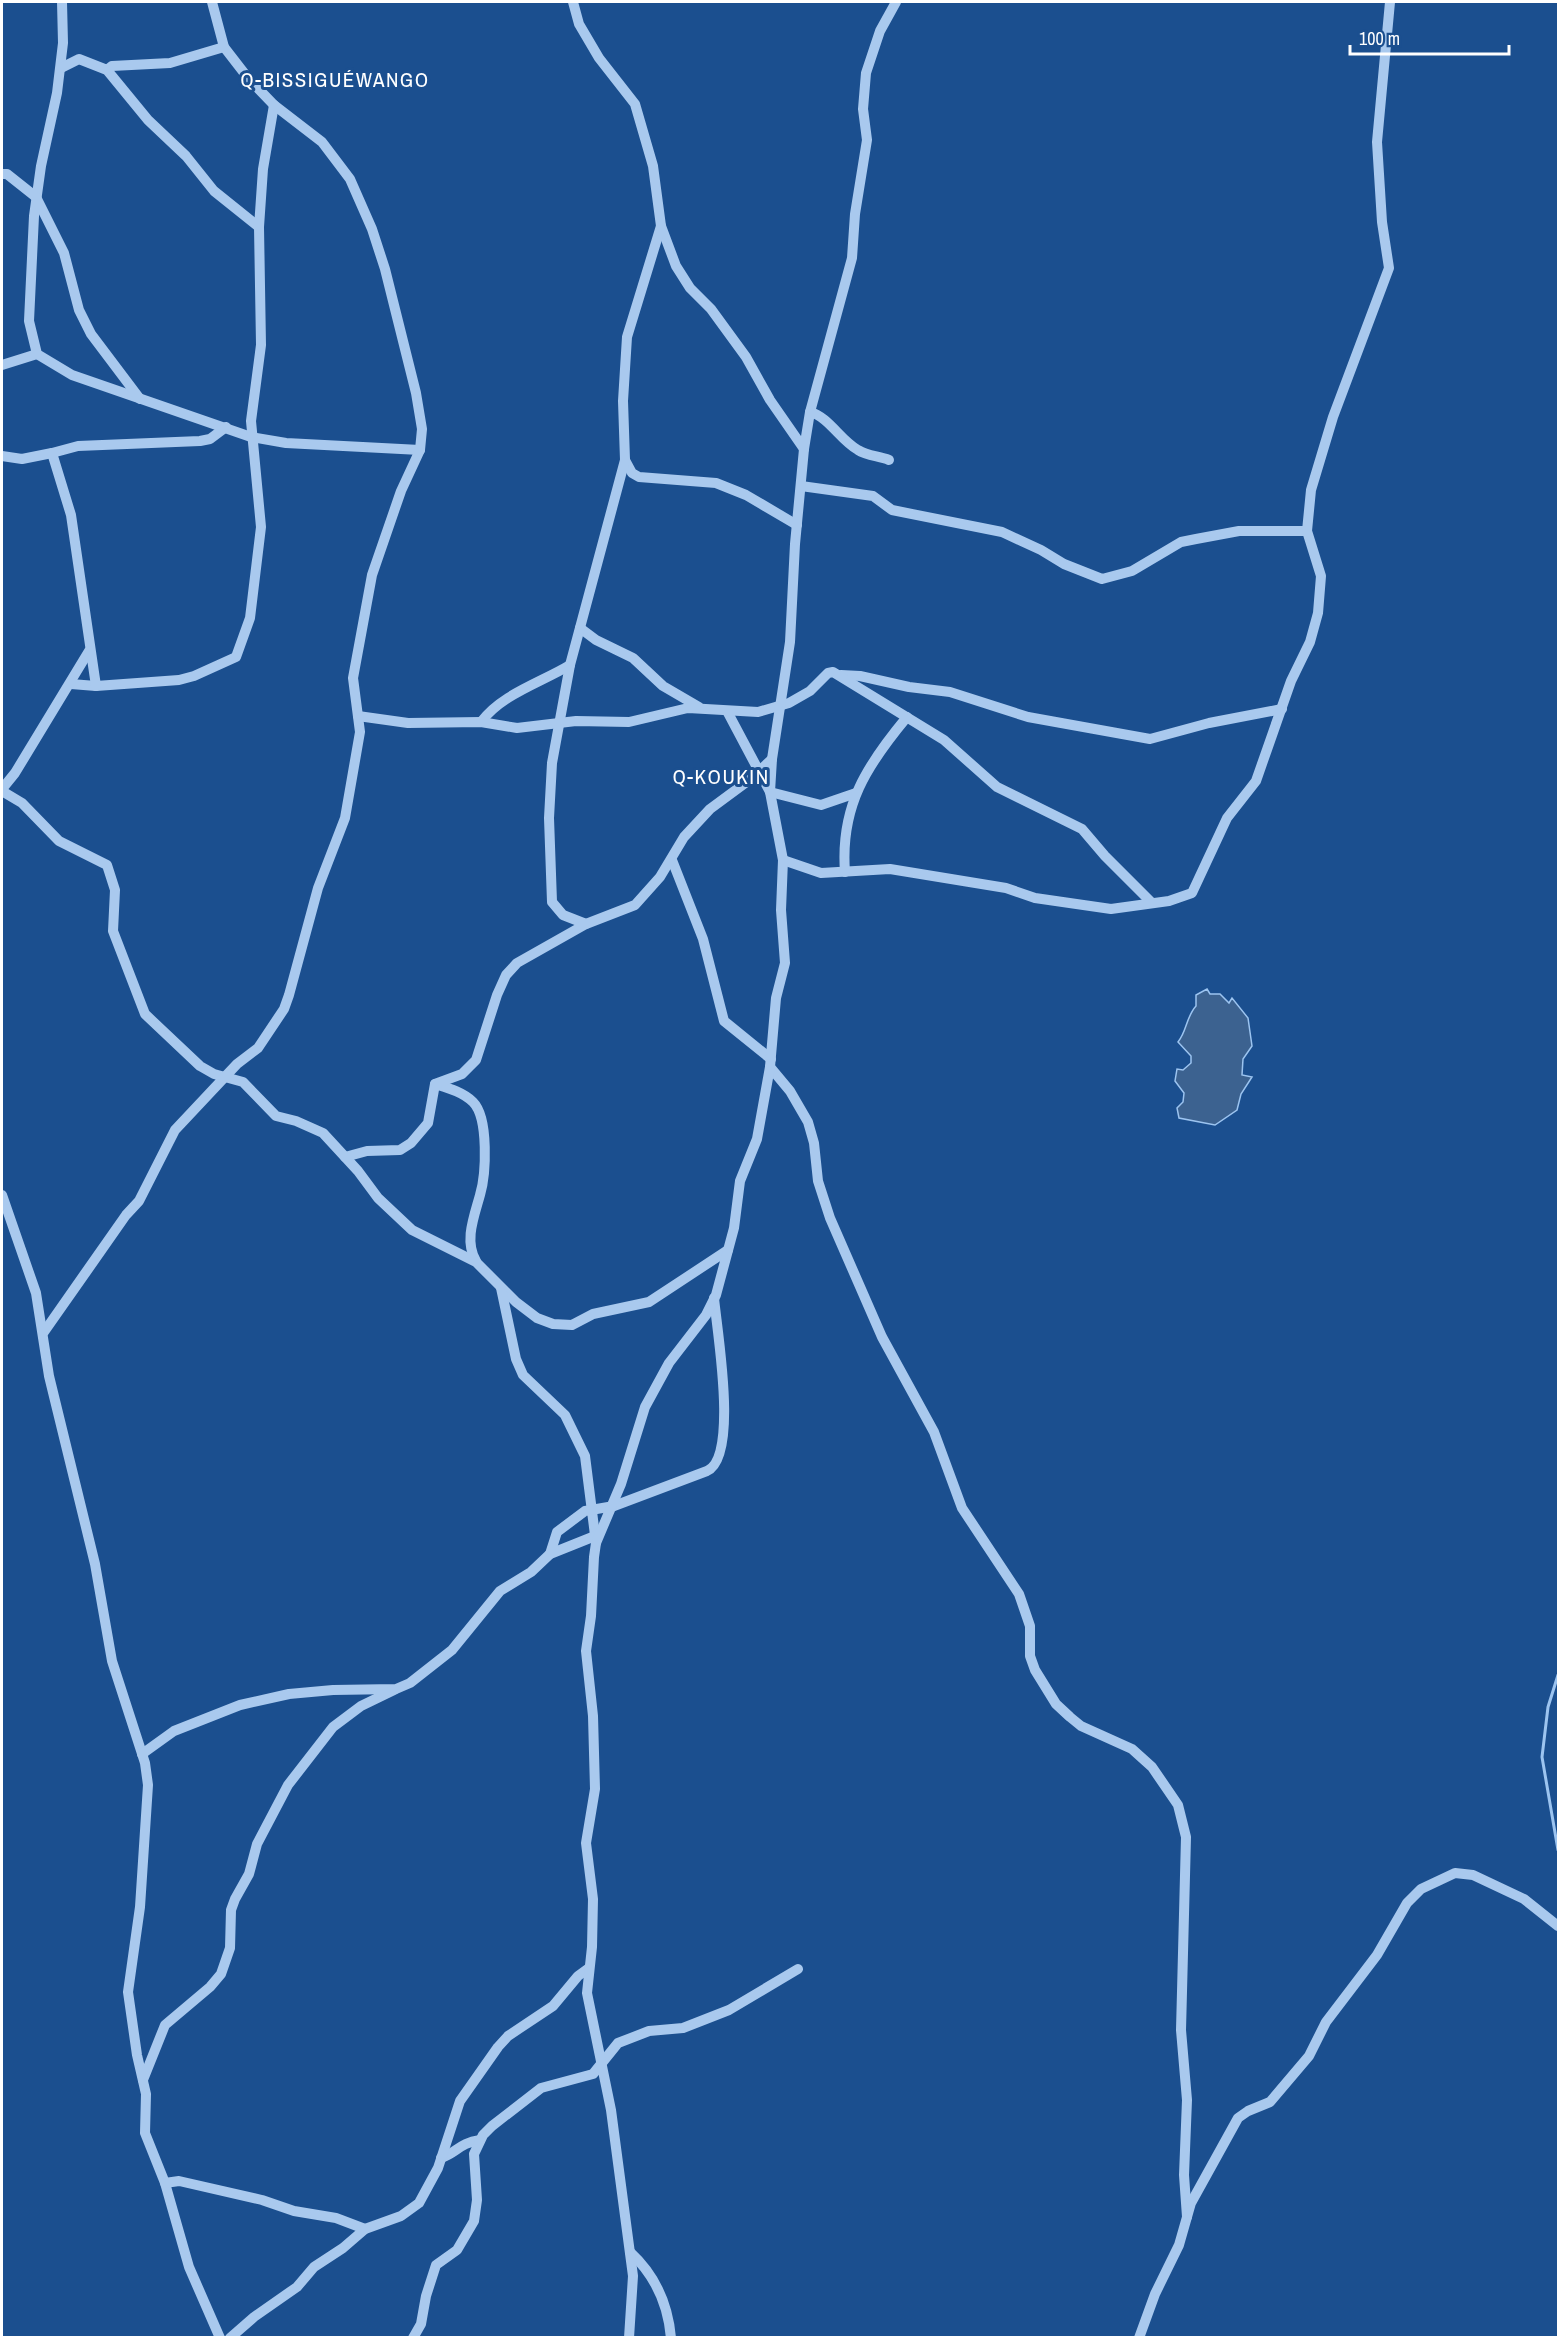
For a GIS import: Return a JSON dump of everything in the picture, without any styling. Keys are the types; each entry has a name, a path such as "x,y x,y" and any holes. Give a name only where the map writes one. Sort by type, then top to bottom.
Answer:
{"street":[{"path":"62,2 61,68 36,197 29,321 37,354 72,375 251,437 286,443 420,450"},
{"path":"44,1332 126,1215 139,1201 171,1136 262,1042 284,1009 318,888 345,818 358,749 358,716 353,678 372,575 401,491 420,450 422,429 416,393 386,269 350,179 322,142 274,105 224,46 212,2"},
{"path":"573,2 579,24 604,64 635,104 653,166 661,226 676,266 690,288 711,309 746,357 770,400 804,449"},
{"path":"143,2081 165,2025 210,1987 221,1974 230,1947 230,1919 235,1899 246,1881 257,1844 288,1785 333,1727 361,1706 410,1683 440,1662 473,1626 495,1595 531,1572 550,1554 596,1539 614,1506 651,1393 714,1298 736,1218 740,1181 755,1147 771,1063 776,998 785,963 781,921 783,860 770,792 772,759 790,642 804,449 810,412 852,258 855,214 867,140 863,109 866,73 880,31 896,2"},
{"path":"783,860 821,873 890,868 1006,888 1035,898 1111,909 1182,898 1192,893 1227,818 1256,781 1291,681 1310,642 1318,613 1320,576 1307,531 1311,490 1321,455 1389,268 1382,222 1377,142 1390,2"},
{"path":"107,70 112,66 176,62 224,46"},
{"path":"61,68 79,59 107,70 148,120 186,156 213,191 259,227"},
{"path":"71,684 96,686 179,680 194,676 236,657 250,618 261,527 251,437 261,345 259,227 263,169 274,105"},
{"path":"2,174 7,174 36,197 64,253 79,310 91,334 140,399"},
{"path":"586,924 563,915 552,902 550,792 559,723 570,665 625,460 623,390 627,337 661,226"},
{"path":"2,365 37,354"},
{"path":"810,412 820,414 829,426 857,450 889,460"},
{"path":"2,456 22,459 78,446 200,441 210,439 226,427"},
{"path":"52,453 71,515 89,651 96,686"},
{"path":"625,460 632,473 639,477 704,481 727,487 797,525"},
{"path":"801,486 873,496 892,510 1002,532 1041,550 1064,564 1102,579 1132,571 1181,543 1196,539 1239,531 1307,531"},
{"path":"580,628 608,646 633,658 663,686 699,707"},
{"path":"89,651 71,684 2,790 22,803 59,841 107,865 115,890 113,931 145,1014 200,1066 243,1082 276,1116 296,1121 323,1133 378,1197 412,1230 476,1262 516,1302 537,1318 553,1324 572,1325 593,1314 649,1302 728,1250"},
{"path":"481,722 501,700 539,683 570,665"},
{"path":"358,716 408,723 481,722 517,728 559,723 629,722 673,710 699,707 758,712 781,707 810,691 828,673 860,676 909,687 950,692 1028,717 1150,740 1209,723 1282,709"},
{"path":"841,675 944,740 997,787 1082,829 1121,874 1152,903"},
{"path":"728,711 770,792 821,805 856,793"},
{"path":"845,872 845,836 856,793 874,757 907,717"},
{"path":"435,1084 462,1074 476,1060 497,995 506,975 517,963 586,924 635,905 672,860 684,837 710,809 759,772 772,759"},
{"path":"672,860 703,939 724,1020 771,1063 808,1122 814,1143 818,1181 830,1218 882,1337 934,1432 962,1508 1019,1594 1030,1626 1032,1663 1040,1679 1056,1704 1081,1726 1132,1749 1152,1767 1178,1805 1186,1837 1181,2030 1187,2100 1184,2175 1186,2217"},
{"path":"345,1157 367,1151 400,1150 411,1143 428,1124 435,1084"},
{"path":"435,1084 466,1096 473,1102 479,1114 486,1158 470,1247 476,1262"},
{"path":"2,1196 28,1267 44,1332 49,1376 95,1564 112,1661 142,1754 148,1785 140,1907 128,1992 146,2094 147,2141 165,2183 189,2267 220,2337"},
{"path":"500,1285 516,1359 523,1375 556,1406 580,1443 588,1470 596,1539 591,1616 586,1651 593,1716 595,1789 586,1834 593,1899 587,1993 602,2062 622,2182 633,2292 629,2337"},
{"path":"550,1554 557,1532 575,1517 592,1508 614,1506 712,1469 720,1459 725,1419 714,1298"},
{"path":"142,1754 174,1731 240,1705 300,1693 396,1689"},
{"path":"1139,2337 1155,2294 1179,2245 1186,2217 1198,2189 1238,2118 1270,2102 1309,2056 1326,2022 1377,1955 1407,1903 1421,1889 1455,1873 1473,1875 1524,1899 1558,1926"},
{"path":"230,2337 254,2317 297,2288 315,2267 343,2248 365,2229 411,2211 432,2182 460,2101 502,2042 553,2006 578,1976 589,1968"},
{"path":"413,2337 421,2324 426,2296 436,2265 457,2250 474,2221 477,2200 474,2154 480,2140 492,2126 531,2094 550,2085 587,2077 618,2043 649,2031 683,2028 729,2010 798,1969"},
{"path":"441,2158 451,2154 462,2144 480,2140"},
{"path":"165,2183 179,2181 262,2200 294,2211 336,2218 365,2229"},
{"path":"630,2252 647,2270 662,2296 671,2337"}],"water":[{"path":"1207,989 1210,994 1220,994 1229,1003 1232,998 1248,1018 1252,1046 1243,1059 1242,1075 1252,1077 1241,1094 1237,1110 1215,1125 1179,1118 1177,1108 1183,1102 1184,1093 1175,1081 1177,1069 1183,1070 1191,1063 1191,1056 1178,1042 1196,1006 1196,995"}],"waterway":[{"path":"1558,1675 1548,1707 1542,1757 1558,1850"}],"district":[{"name":"Q-BISSIGUÉWANGO","path":"335,79"},
{"name":"Q-KOUKIN","path":"721,776"}]}
